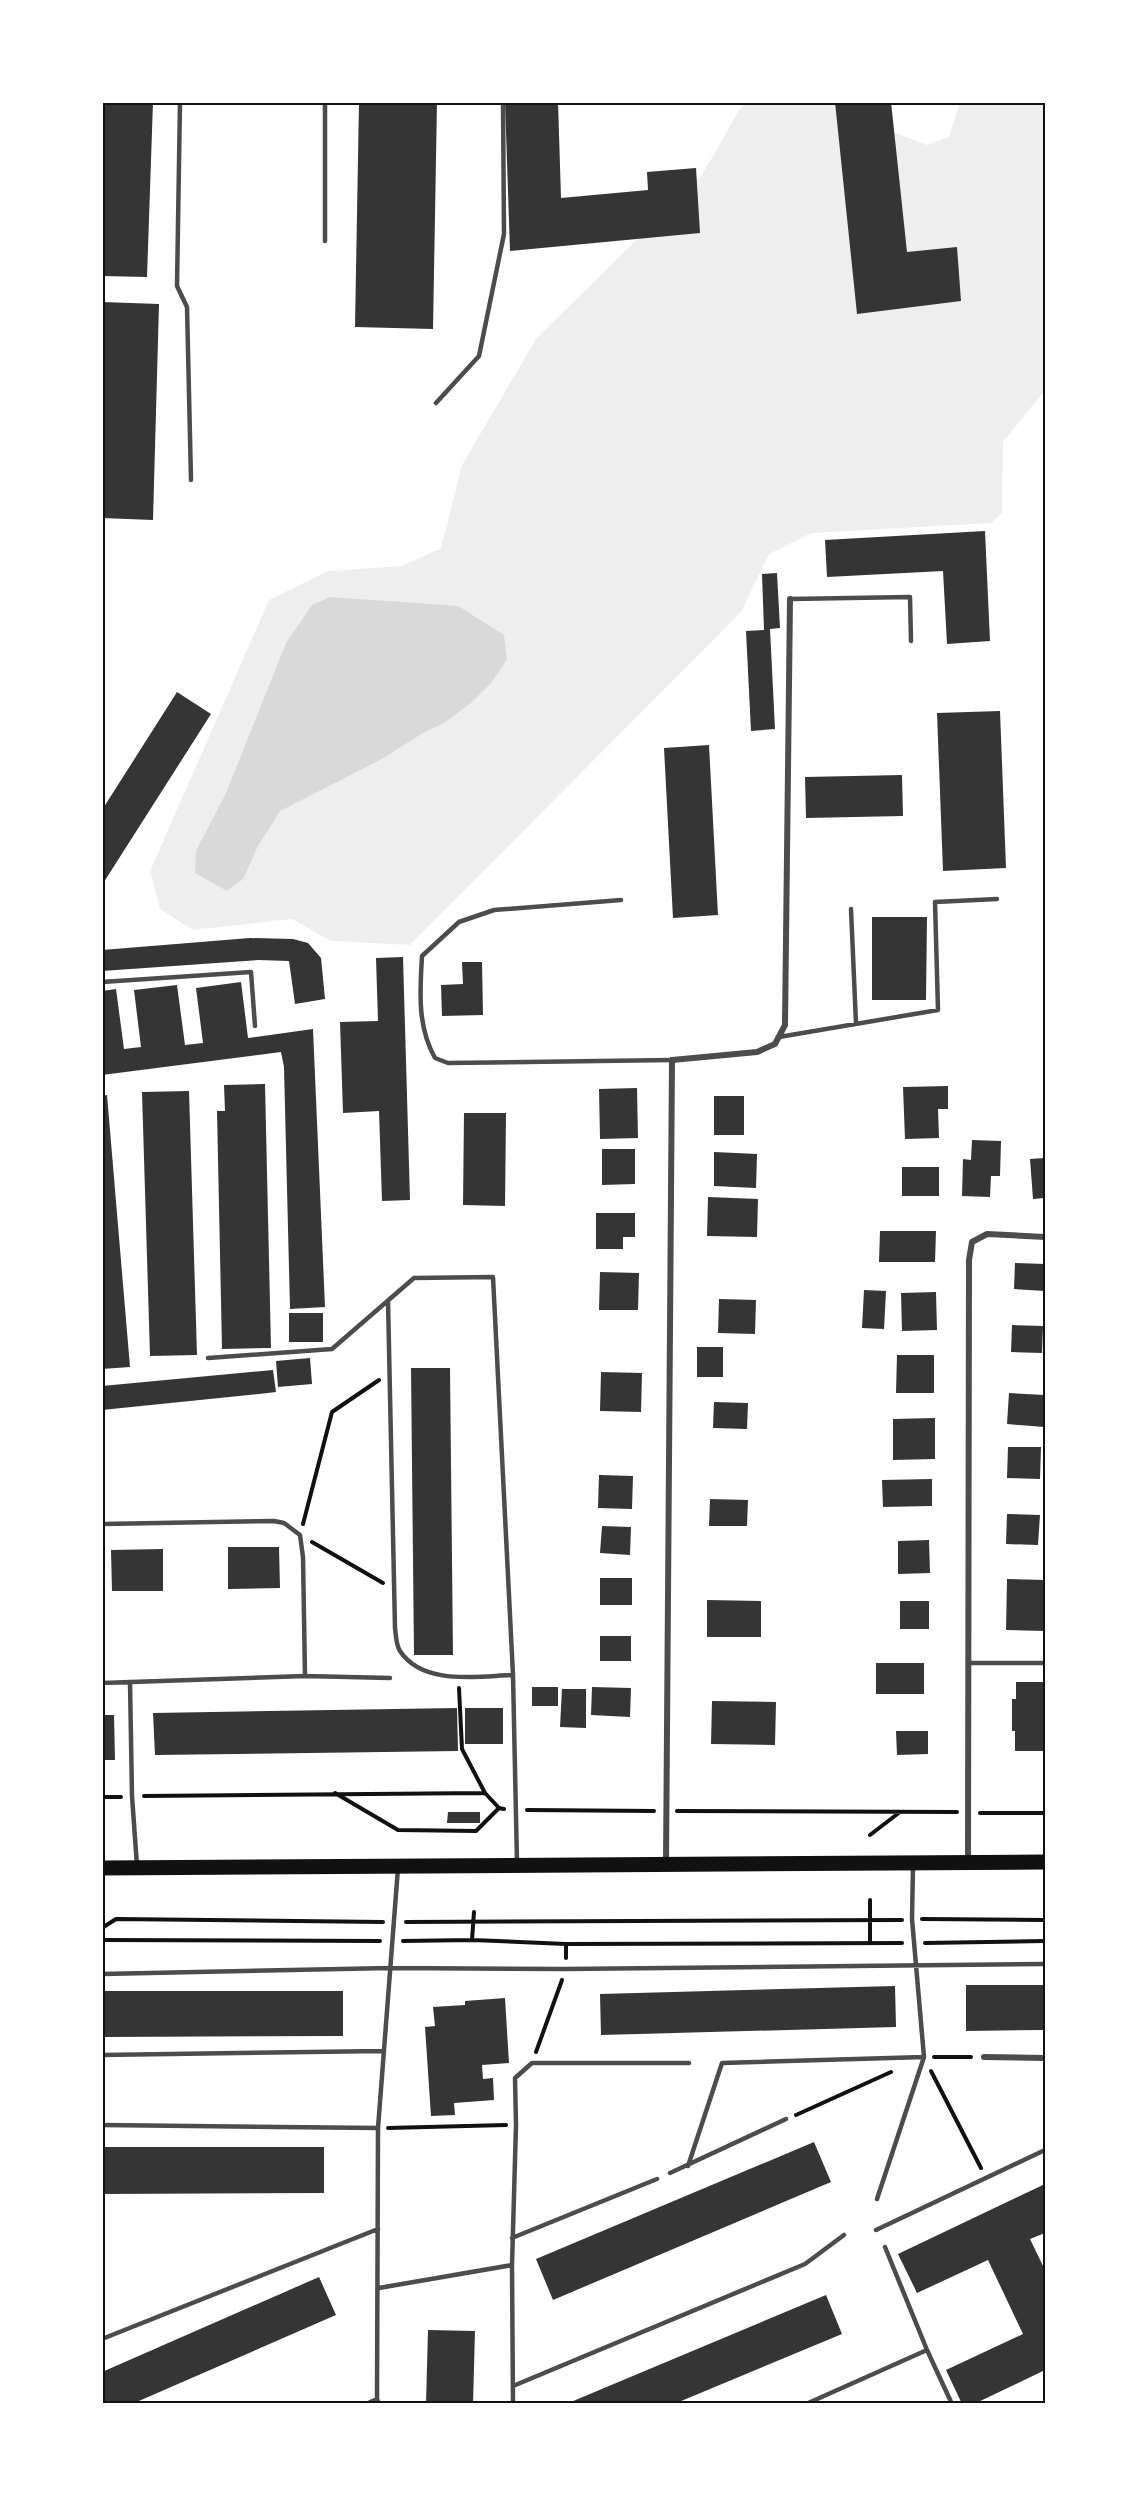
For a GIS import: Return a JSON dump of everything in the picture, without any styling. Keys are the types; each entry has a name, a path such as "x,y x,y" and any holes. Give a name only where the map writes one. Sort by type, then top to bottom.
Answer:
{"main road":[{"path":"102,1868 1045,1862"}],"street":[{"path":"666,1865 672,1060 757,1052 775,1044 785,1025 790,599"},
{"path":"968,1863 969,1260 972,1242 987,1234 1045,1237"},
{"path":"984,2057 1045,2058"}],"lane":[{"path":"180,102 177,286 187,307 192,480"},
{"path":"325,102 325,241"},
{"path":"436,402 479,356 504,234 503,102"},
{"path":"790,599 910,597 911,641"},
{"path":"779,1037 938,1010 936,902 998,899"},
{"path":"621,900 494,910 459,922 422,956 421,1023 428,1045 435,1058 448,1063 672,1060"},
{"path":"851,909 856,1024"},
{"path":"102,982 251,972 255,1026"},
{"path":"208,1358 332,1349 414,1278 493,1277 513,1675 517,1866"},
{"path":"388,1301 395,1628 398,1649 407,1659 425,1670 448,1677 513,1675"},
{"path":"102,1524 274,1521 284,1523 300,1535 303,1557 305,1676"},
{"path":"969,1663 1045,1663"},
{"path":"102,1683 305,1676 390,1678"},
{"path":"130,1682 132,1796 137,1868"},
{"path":"877,2199 924,2057 912,1919 913,1863"},
{"path":"366,2404 378,2402 378,2128 398,1867"},
{"path":"102,1974 390,1968 566,1969 1045,1964"},
{"path":"102,2055 383,2051"},
{"path":"688,2166 722,2063 924,2057"},
{"path":"513,2404 512,2238 516,2125 514,2078 532,2063 689,2063"},
{"path":"670,2173 786,2119"},
{"path":"102,2125 378,2128"},
{"path":"876,2230 1045,2150"},
{"path":"512,2238 657,2179"},
{"path":"102,2339 378,2229"},
{"path":"513,2386 806,2264 844,2235"},
{"path":"885,2247 952,2404"},
{"path":"379,2288 512,2265"},
{"path":"806,2404 927,2349"}],"path":[{"path":"390,1373 332,1412 300,1535 394,1590"},
{"path":"459,1676 462,1749 485,1793 499,1808 516,1810 1045,1813"},
{"path":"334,1793 398,1830 476,1831 499,1808"},
{"path":"102,1797 485,1793"},
{"path":"870,1835 901,1811"},
{"path":"870,1900 870,1943"},
{"path":"472,1940 474,1912"},
{"path":"102,1929 116,1919 394,1922 1045,1920"},
{"path":"102,1940 472,1940 566,1944 1045,1941"},
{"path":"532,2063 566,1969 566,1944"},
{"path":"973,2152 924,2057 984,2057"},
{"path":"786,2119 892,2071"},
{"path":"378,2128 516,2125"}],"shaded area":[{"path":"744,102 872,102 885,129 927,145 949,137 960,102 1045,102 1045,390 1003,442 1002,513 991,523 811,533 769,554 741,612 410,945 331,941 292,919 193,930 160,909 150,871 269,600 328,571 402,566 441,548 462,465 536,339 702,175"},
{"path":"330,597 458,606 504,635 507,659 492,682 471,703 444,723 423,733 380,760 280,811 258,846 243,879 227,891 195,873 196,851 226,793 286,643 312,605"}],"building":[{"path":"102,102 153,102 147,277 102,276"},
{"path":"359,102 437,102 433,329 355,327"},
{"path":"505,102 558,102 561,198 648,190 647,172 696,168 700,233 510,251"},
{"path":"835,102 891,102 907,252 957,247 961,301 857,314"},
{"path":"102,302 159,304 153,520 102,518"},
{"path":"985,531 990,641 947,644 943,571 827,577 825,540"},
{"path":"777,573 780,628 770,629 775,729 751,731 746,631 764,630 762,574"},
{"path":"177,692 211,714 102,885 102,810"},
{"path":"1000,711 1006,868 943,871 937,713"},
{"path":"709,745 718,915 673,918 664,748"},
{"path":"902,775 903,816 806,818 805,777"},
{"path":"872,917 927,917 926,1000 872,1000"},
{"path":"250,938 293,939 308,943 321,958 325,999 295,1004 289,961 258,960 102,971 102,950"},
{"path":"403,957 410,1200 382,1201 379,1111 343,1113 340,1022 378,1021 376,958"},
{"path":"462,962 482,962 483,1015 442,1016 441,985 463,984"},
{"path":"241,982 248,1038 313,1029 325,1307 290,1309 284,1067 281,1052 102,1075 102,991 116,989 124,1049 141,1047 134,990 177,985 185,1045 203,1043 196,988"},
{"path":"265,1084 271,1348 222,1349 217,1111 225,1111 224,1085"},
{"path":"948,1086 948,1109 938,1109 939,1138 905,1139 903,1087"},
{"path":"637,1088 638,1138 600,1139 599,1089"},
{"path":"189,1091 197,1355 150,1356 142,1092"},
{"path":"107,1095 130,1367 102,1369 102,1096"},
{"path":"714,1096 744,1096 744,1135 714,1135"},
{"path":"464,1113 506,1113 505,1206 463,1205"},
{"path":"972,1140 1001,1141 1000,1176 991,1176 990,1197 962,1196 963,1159 971,1160"},
{"path":"602,1149 635,1149 635,1184 602,1185"},
{"path":"714,1152 757,1154 756,1188 714,1186"},
{"path":"1045,1158 1045,1198 1033,1199 1030,1159"},
{"path":"902,1167 939,1167 939,1196 902,1196"},
{"path":"708,1197 758,1199 757,1237 707,1236"},
{"path":"596,1213 635,1213 635,1237 623,1237 623,1249 596,1249"},
{"path":"880,1231 936,1231 935,1262 879,1262"},
{"path":"1015,1263 1045,1264 1045,1291 1014,1289"},
{"path":"600,1272 639,1273 638,1310 599,1310"},
{"path":"864,1290 886,1291 884,1329 862,1328"},
{"path":"936,1292 937,1330 902,1331 901,1293"},
{"path":"719,1299 756,1300 755,1334 718,1333"},
{"path":"289,1313 323,1313 323,1342 289,1342"},
{"path":"1012,1325 1043,1326 1042,1353 1011,1352"},
{"path":"697,1347 723,1347 723,1377 697,1377"},
{"path":"897,1355 934,1355 934,1393 896,1393"},
{"path":"310,1358 312,1384 278,1387 276,1361"},
{"path":"411,1368 450,1368 453,1655 414,1655"},
{"path":"273,1370 276,1392 102,1410 102,1386"},
{"path":"601,1372 642,1373 641,1412 600,1411"},
{"path":"1009,1393 1045,1395 1044,1427 1007,1424"},
{"path":"714,1402 748,1403 747,1429 713,1428"},
{"path":"935,1418 935,1459 893,1460 893,1419"},
{"path":"1008,1447 1041,1447 1040,1479 1007,1478"},
{"path":"599,1475 633,1476 632,1509 598,1508"},
{"path":"932,1479 932,1506 883,1507 882,1480"},
{"path":"710,1499 748,1500 747,1526 709,1526"},
{"path":"1007,1514 1040,1515 1038,1545 1006,1544"},
{"path":"602,1526 631,1527 630,1555 600,1553"},
{"path":"929,1540 930,1573 898,1574 898,1541"},
{"path":"228,1547 279,1547 280,1588 228,1589"},
{"path":"163,1549 163,1591 112,1591 111,1550"},
{"path":"600,1578 632,1578 632,1605 600,1605"},
{"path":"1007,1579 1045,1580 1045,1631 1006,1630"},
{"path":"707,1600 761,1601 761,1637 707,1637"},
{"path":"900,1601 929,1601 929,1629 900,1629"},
{"path":"600,1636 631,1636 631,1661 600,1661"},
{"path":"876,1663 924,1663 924,1694 876,1694"},
{"path":"1016,1682 1045,1682 1045,1751 1015,1751 1015,1731 1012,1731 1012,1699 1016,1699"},
{"path":"532,1687 558,1687 558,1706 532,1706"},
{"path":"592,1687 631,1688 630,1717 591,1715"},
{"path":"562,1689 586,1689 586,1728 560,1727"},
{"path":"712,1701 776,1702 775,1745 711,1744"},
{"path":"457,1708 458,1751 155,1755 153,1713"},
{"path":"465,1708 503,1708 503,1744 465,1744"},
{"path":"102,1715 114,1715 115,1760 102,1760"},
{"path":"896,1731 928,1731 928,1754 897,1755"},
{"path":"448,1812 480,1812 480,1823 447,1823"},
{"path":"966,1985 1045,1985 1045,2030 966,2031"},
{"path":"895,1986 896,2027 601,2035 600,1994"},
{"path":"102,1991 343,1991 343,2036 102,2037"},
{"path":"505,1998 509,2063 482,2065 483,2079 493,2078 494,2100 454,2103 455,2115 431,2116 425,2027 435,2026 433,2007 465,2005 465,2001"},
{"path":"814,2142 831,2182 553,2300 536,2259"},
{"path":"102,2147 324,2147 324,2193 102,2194"},
{"path":"1045,2184 1045,2233 1030,2239 1045,2270 1045,2370 974,2404 962,2404 946,2370 1023,2334 988,2260 917,2293 898,2254"},
{"path":"319,2277 336,2315 132,2404 102,2404 102,2372"},
{"path":"826,2295 842,2334 674,2404 566,2404"},
{"path":"428,2330 475,2331 473,2404 426,2404"}]}
